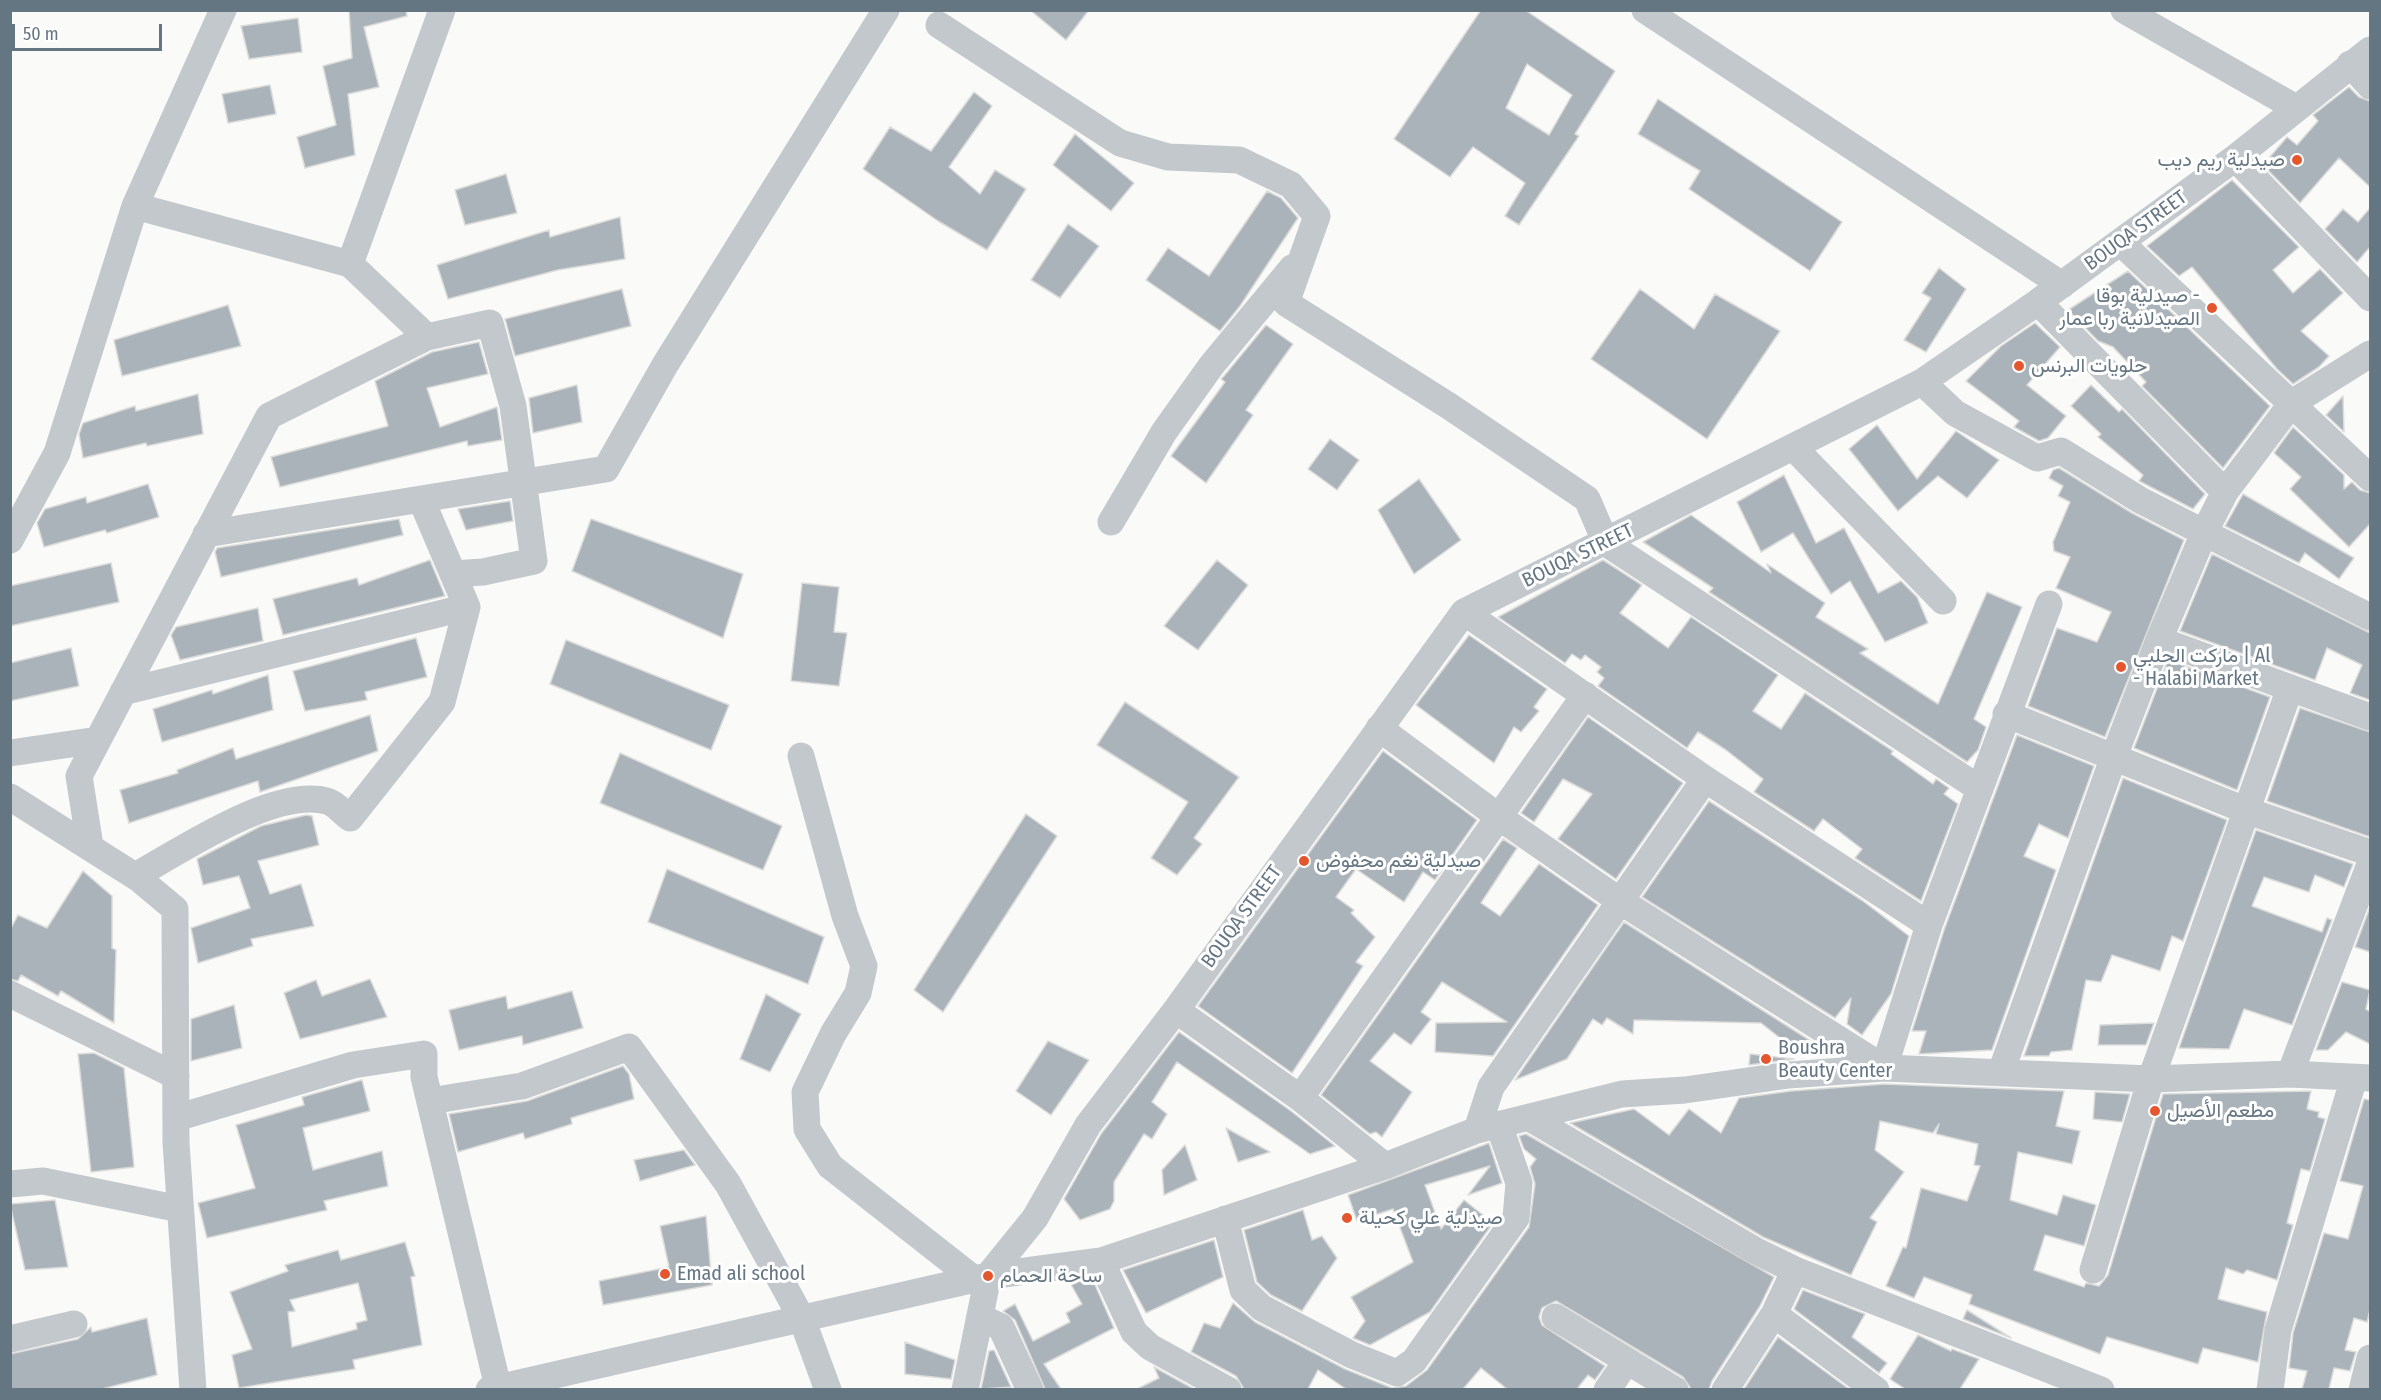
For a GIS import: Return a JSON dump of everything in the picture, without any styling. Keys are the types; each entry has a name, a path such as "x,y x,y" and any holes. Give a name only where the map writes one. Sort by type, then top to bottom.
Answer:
{"street":[{"path":"10,540 57,453 135,206 223,10"},
{"path":"350,264 442,10"},
{"path":"206,534 606,469 665,365 886,10"},
{"path":"1646,10 2062,285"},
{"path":"2124,10 2296,108"},
{"path":"939,25 1120,143 1168,157 1239,160 1291,185 1317,216 1286,303 1449,406 1587,499 1606,543 1980,789"},
{"path":"2360,57 2370,86"},
{"name":"BOUQA STREET","path":"981,1278 1035,1218 1088,1125 1176,1010 1464,612 1606,543 1922,382 2062,285 2235,158 2360,57"},
{"path":"2235,158 2370,298"},
{"path":"135,206 350,264 427,337"},
{"path":"2120,242 2370,478"},
{"path":"1111,522 1164,432 1211,366 1302,255"},
{"path":"2038,302 2225,492"},
{"path":"90,846 79,776 269,416 427,337 490,323 513,406 534,561 483,572 453,574"},
{"path":"2001,1072 2113,759 2204,532 2225,492 2292,403 2370,354"},
{"path":"1922,382 1955,414 2037,458 2061,452 2140,500 2370,617"},
{"path":"1794,448 1943,601"},
{"path":"135,876 238,819 299,798 329,802 350,818 442,702 467,607 421,499"},
{"path":"1884,1068 1929,925 2049,604"},
{"path":"123,692 467,607"},
{"path":"1464,612 1705,779 1929,925"},
{"path":"2159,640 2370,717"},
{"path":"2093,1270 2151,1078 2290,688"},
{"path":"1300,1098 1585,695"},
{"path":"2006,714 2113,759 2246,810 2370,853"},
{"path":"1379,728 1498,817 1620,901 1884,1068"},
{"path":"10,753 98,740"},
{"path":"801,756 845,916 864,966 858,993 833,1034 805,1092 807,1129 830,1166 981,1278"},
{"path":"1225,1219 1244,1290 1262,1308 1352,1355 1398,1373 1414,1361 1516,1218 1519,1183 1488,1127 1491,1087 1705,779"},
{"path":"10,797 135,876 175,909 176,1118 193,1389"},
{"path":"2290,1074 2370,864"},
{"path":"10,994 176,1076"},
{"path":"1176,1010 1300,1098 1385,1166"},
{"path":"430,1101 522,1086 629,1047 728,1184 802,1319 828,1389"},
{"path":"176,1118 353,1065 424,1054 424,1077 493,1388 981,1278 1101,1261 1385,1166 1488,1127 1622,1094 1685,1090 1789,1075 1884,1068 2151,1078 2290,1074 2362,1078 2278,1330 2270,1389"},
{"path":"1530,1118 1756,1251 1795,1270 2101,1389"},
{"path":"10,1184 43,1181 180,1209"},
{"path":"1101,1261 1134,1332 1150,1347 1228,1389"},
{"path":"1725,1389 1774,1314 1795,1270"},
{"path":"965,1389 980,1317 981,1278"},
{"path":"1774,1314 1876,1389"},
{"path":"980,1317 1001,1327 1030,1389"},
{"path":"1555,1317 1675,1389"},
{"path":"10,1339 74,1324"},
{"path":"2362,1389 2370,1358"},
{"path":"1607,1389 1627,1361"}],"building":[{"path":"349,10 406,10 407,16 364,27 379,87 348,94 355,155 305,168 297,137 336,125 323,66 352,58"},
{"path":"1030,10 1089,10 1066,40"},
{"path":"1481,10 1525,10 1615,71 1575,134 1579,136 1519,225 1505,216 1525,183 1473,147 1450,177 1394,139","holes":["1527,64 1572,95 1549,135 1506,108"]},
{"path":"298,18 302,52 249,59 241,26"},
{"path":"270,85 276,114 228,123 222,94"},
{"path":"2349,87 2359,97 2370,101 2370,187 2339,158 2300,203 2263,165 2287,137 2297,145 2318,121 2313,115"},
{"path":"974,92 992,106 949,167 980,194 995,170 1026,189 987,250 938,221 863,169 890,127 931,151"},
{"path":"1658,99 1842,222 1810,271 1689,189 1700,171 1638,134"},
{"path":"1075,134 1134,183 1111,211 1053,165"},
{"path":"506,174 517,213 465,225 455,190"},
{"path":"2232,180 2299,247 2273,270 2293,293 2320,269 2343,293 2301,331 2329,356 2319,367 2293,384 2277,369 2192,267 2179,276 2147,246"},
{"path":"1267,191 1281,198 1298,218 1240,306 1220,331 1146,280 1168,248 1209,276"},
{"path":"2370,208 2370,247 2357,262 2325,229 2343,209 2358,222"},
{"path":"620,217 625,259 558,270 448,299 437,265 549,230 550,237"},
{"path":"1068,224 1099,246 1060,298 1031,280"},
{"path":"1939,268 1966,289 1926,352 1904,340 1931,298 1922,293"},
{"path":"2128,271 2270,406 2223,468 2142,386 2146,382 2113,347 2098,341 2068,310"},
{"path":"622,289 631,326 515,356 505,319"},
{"path":"1640,289 1694,329 1715,294 1780,331 1707,439 1591,359"},
{"path":"228,305 241,346 122,376 114,340"},
{"path":"2035,323 2060,347 2027,385 2066,416 2048,438 2039,441 2014,427 2019,421 1966,381 2001,346"},
{"path":"1266,325 1293,344 1246,410 1253,415 1206,483 1171,456 1225,382 1221,379"},
{"path":"479,342 488,374 427,388 440,427 497,407 502,440 468,446 467,441 280,487 271,457 388,426 375,381 432,352"},
{"path":"577,385 582,422 533,433 529,398"},
{"path":"2091,385 2119,412 2122,409 2205,494 2193,509 2139,481 2143,475 2098,437 2101,434 2071,406"},
{"path":"198,394 203,434 147,446 146,443 83,458 79,434 83,423 135,406 136,411"},
{"path":"2343,396 2344,432 2326,415"},
{"path":"1877,425 1917,479 1956,431 1999,460 1967,498 1938,476 1898,511 1849,449"},
{"path":"2293,427 2344,475 2344,489 2352,482 2360,490 2370,493 2370,524 2349,547 2290,489 2301,477 2274,453"},
{"path":"1330,439 1359,460 1337,490 1308,469"},
{"path":"2059,468 2132,513 2184,540 2105,737 2028,706 2057,628 2097,642 2111,612 2056,588 2070,557 2054,551 2053,542 2070,502 2058,496 2063,486 2049,478 2053,470"},
{"path":"1784,475 1816,543 1844,528 1878,593 1901,581 1917,597 1928,623 1885,642 1850,581 1831,594 1793,533 1761,552 1737,502"},
{"path":"1419,479 1461,540 1414,574 1378,510"},
{"path":"148,484 159,517 107,533 105,530 44,547 37,523 45,509 86,497 87,503"},
{"path":"2243,494 2354,558 2339,579 2305,553 2299,563 2225,526"},
{"path":"510,501 513,521 466,530 458,509"},
{"path":"1691,515 1771,573 1767,564 1825,603 1816,617 1868,649 1860,653 1938,704 1987,592 2022,607 1974,719 1986,727 1978,750 1967,762 1709,592 1713,588 1643,542"},
{"path":"399,519 403,535 221,577 215,552 217,548"},
{"path":"591,519 743,574 723,638 572,571"},
{"path":"2212,554 2370,633 2370,700 2350,693 2362,665 2327,648 2315,680 2180,631"},
{"path":"430,560 445,596 283,635 273,599 357,578 359,585"},
{"path":"1217,560 1248,585 1198,650 1164,626"},
{"path":"1603,560 1642,585 1620,613 1668,648 1691,617 1778,675 1753,711 1781,729 1805,693 1893,751 1891,754 1933,784 1936,779 1949,788 1944,794 1958,804 1921,901 1855,858 1862,849 1823,819 1814,831 1754,792 1763,779 1726,750 1698,732 1687,748 1598,686 1604,678 1597,672 1601,667 1585,655 1581,660 1572,654 1565,663 1498,617"},
{"path":"111,563 119,602 10,626 10,586"},
{"path":"802,583 839,587 834,632 847,633 839,686 791,681"},
{"path":"258,608 263,641 180,660 171,635 176,627"},
{"path":"1469,635 1547,689 1534,707 1539,711 1521,732 1514,727 1494,763 1416,705"},
{"path":"416,638 427,677 365,692 367,700 305,711 293,671"},
{"path":"566,640 729,705 711,750 550,684"},
{"path":"71,648 79,686 10,701 10,663"},
{"path":"2168,660 2270,697 2237,790 2134,748"},
{"path":"268,675 273,710 162,742 153,709 212,690 213,694"},
{"path":"1125,702 1239,777 1194,838 1202,844 1177,875 1151,858 1188,802 1097,745"},
{"path":"2300,708 2370,732 2370,837 2267,801"},
{"path":"370,715 378,751 260,792 258,781 129,823 120,790 178,773 177,770 233,748 236,759"},
{"path":"1588,717 1683,783 1616,879 1558,839 1592,794 1563,779 1534,822 1521,813"},
{"path":"2017,735 2094,766 2068,838 2039,824 2024,856 2056,870 1992,1050 1919,1054 1926,1031 1912,1031 1944,930"},
{"path":"1383,751 1477,820 1435,880 1423,872 1404,902 1356,869 1336,897 1354,910 1351,913 1375,937 1356,962 1363,966 1292,1073 1198,1006"},
{"path":"620,753 782,826 763,870 600,803"},
{"path":"2123,778 2227,820 2183,941 2172,936 2160,971 2112,955 2101,982 2086,980 2072,1050 2051,1052 2049,1056 2024,1056"},
{"path":"1709,801 1863,901 1909,936 1891,994 1862,1035 1847,1024 1851,998 1835,1018 1642,897"},
{"path":"1026,814 1057,836 943,1012 914,990"},
{"path":"306,815 312,816 319,845 258,861 270,894 301,884 314,926 251,939 253,946 198,963 191,928 250,908 239,876 203,885 197,859 261,826"},
{"path":"2256,830 2353,864 2344,887 2315,875 2309,892 2264,877 2252,906 2322,932 2327,918 2332,920 2292,1025 2244,1009 2229,1049 2179,1048"},
{"path":"1503,839 1517,848 1481,903 1500,916 1539,864 1598,905 1493,1056 1435,1052 1436,1023 1507,1022 1442,982 1421,1012 1431,1019 1411,1045 1394,1033 1370,1061 1412,1092 1382,1137 1376,1132 1370,1134 1321,1095"},
{"path":"667,869 824,937 808,984 648,922"},
{"path":"83,871 112,896 112,948 116,950 114,1023 61,991 58,996 21,975 18,981 10,979 10,930 18,915 47,928"},
{"path":"2370,907 2370,952 2355,947"},
{"path":"1624,922 1814,1043 1806,1053 1799,1053 1761,1023 1634,1020 1633,1034 1607,1018 1602,1025 1593,1019 1567,1059 1515,1080"},
{"path":"370,979 387,1017 300,1039 284,993 316,980 322,996"},
{"path":"2342,982 2370,990 2366,1009 2370,1012 2370,1044 2346,1032 2328,1050 2316,1050"},
{"path":"572,991 583,1028 523,1045 522,1036 459,1050 449,1010 506,996 508,1009"},
{"path":"766,994 801,1014 770,1072 740,1059"},
{"path":"234,1005 242,1048 191,1061 191,1019"},
{"path":"2154,1023 2146,1045 2098,1045 2100,1025"},
{"path":"1179,1032 1291,1111 1335,1146 1310,1154 1177,1062 1152,1102 1167,1114 1152,1139 1144,1134 1114,1182 1114,1201 1110,1209 1080,1220 1064,1199 1101,1134"},
{"path":"1048,1041 1089,1060 1051,1115 1016,1091"},
{"path":"94,1053 124,1068 134,1167 91,1172 78,1054"},
{"path":"1750,1054 1794,1059 1749,1065"},
{"path":"623,1066 629,1074 634,1099 571,1118 572,1124 525,1139 523,1133 458,1152 449,1114 527,1101"},
{"path":"362,1080 370,1111 303,1128 313,1170 382,1151 388,1186 324,1201 327,1210 207,1238 198,1203 255,1188 236,1125 304,1105 302,1097"},
{"path":"1884,1084 2064,1091 2056,1126 2080,1131 2072,1164 2018,1152 2010,1200 2057,1215 2063,1195 2096,1205 2084,1246 2045,1235 2034,1270 2084,1287 2086,1283 2099,1286 2108,1275 2163,1094 2311,1091 2307,1109 2319,1112 2318,1117 2325,1119 2310,1171 2301,1169 2287,1223 2293,1225 2277,1280 2247,1270 2243,1274 2226,1268 2218,1299 2267,1312 2258,1362 2203,1348 2198,1364 2107,1337 2100,1354 1969,1304 1972,1295 1924,1277 1914,1298 1886,1286 1903,1247 1906,1248 1921,1188 1967,1201 1980,1166 1974,1165 1978,1144 1936,1134 1939,1124 1933,1133 1880,1121 1875,1150 1904,1172 1870,1218 1877,1222 1851,1275 1763,1237 1570,1123 1634,1109 1669,1135 1689,1109 1721,1133 1739,1098 1791,1091"},
{"path":"2095,1092 2130,1094 2122,1122 2093,1119"},
{"path":"2364,1099 2370,1100 2370,1310 2367,1322 2354,1318 2345,1350 2356,1352 2350,1371 2334,1368 2329,1389 2302,1389 2307,1371 2289,1368 2293,1333 2324,1233 2348,1239 2363,1186 2340,1181"},
{"path":"1226,1128 1270,1152 1238,1162"},
{"path":"1526,1134 1774,1277 1760,1306 1709,1389 1691,1389 1683,1377 1556,1301 1542,1308 1539,1317 1542,1325 1605,1366 1595,1380 1588,1375 1577,1389 1507,1389 1481,1368 1463,1389 1346,1389 1318,1370 1308,1389 1244,1389 1236,1376 1191,1352 1204,1323 1220,1328 1233,1303 1255,1322 1345,1369 1392,1388 1406,1386 1427,1370 1529,1227 1535,1184 1530,1167 1536,1159 1524,1149 1519,1136"},
{"path":"1489,1143 1502,1183 1468,1195 1490,1166 1425,1185 1441,1229 1464,1200 1493,1223 1430,1312 1370,1345 1353,1338 1365,1321 1351,1297 1413,1262 1393,1209 1357,1221 1348,1195"},
{"path":"1185,1145 1197,1180 1164,1195 1162,1170"},
{"path":"684,1150 695,1165 640,1181 634,1160"},
{"path":"55,1200 68,1267 25,1270 10,1204"},
{"path":"1303,1210 1312,1240 1322,1236 1337,1258 1302,1311 1271,1295 1257,1282 1244,1230"},
{"path":"706,1216 712,1285 603,1305 599,1281 669,1267 660,1226"},
{"path":"1214,1240 1223,1277 1146,1313 1123,1270"},
{"path":"405,1242 415,1276 411,1277 422,1345 353,1360 355,1369 239,1388 232,1355 252,1349 230,1292 288,1271 285,1265 338,1250 341,1260","holes":["358,1283 367,1320 356,1323 357,1329 292,1347 288,1312 295,1311 290,1300"]},
{"path":"1092,1278 1114,1328 1044,1364 1061,1389 1045,1389 1015,1320 1003,1311 1015,1304 1033,1341 1070,1322 1066,1313 1082,1304 1069,1281"},
{"path":"1803,1290 1865,1314 1852,1337 1887,1363 1879,1373 1794,1309"},
{"path":"1967,1310 2011,1338 1963,1319"},
{"path":"147,1318 157,1375 102,1389 10,1389 10,1354 78,1339 91,1327 92,1332"},
{"path":"1918,1335 1951,1351 1952,1349 1979,1359 1960,1389 1905,1389 1890,1379"},
{"path":"1778,1337 1849,1389 1744,1389"},
{"path":"905,1342 955,1360 951,1379 905,1374"},
{"path":"994,1350 1011,1387 981,1389 989,1351"},
{"path":"1154,1367 1194,1389 1137,1389 1159,1378"}],"place":[{"name":"صيدلية ريم ديب","path":"2297,160"},
{"name":"صيدلية بوقا - الصيدلانية ربا عمار","path":"2212,308"},
{"name":"حلويات البرنس","path":"2019,366"},
{"name":"ماركت الحلبي | Al - Halabi Market","path":"2121,667"},
{"name":"صيدلية نغم محفوض","path":"1304,861"},
{"name":"Boushra Beauty Center","path":"1766,1059"},
{"name":"مطعم الأصيل","path":"2155,1111"},
{"name":"صيدلية علي كحيلة","path":"1347,1218"},
{"name":"Emad ali school","path":"665,1274"},
{"name":"ساحة الحمام","path":"988,1276"}]}
